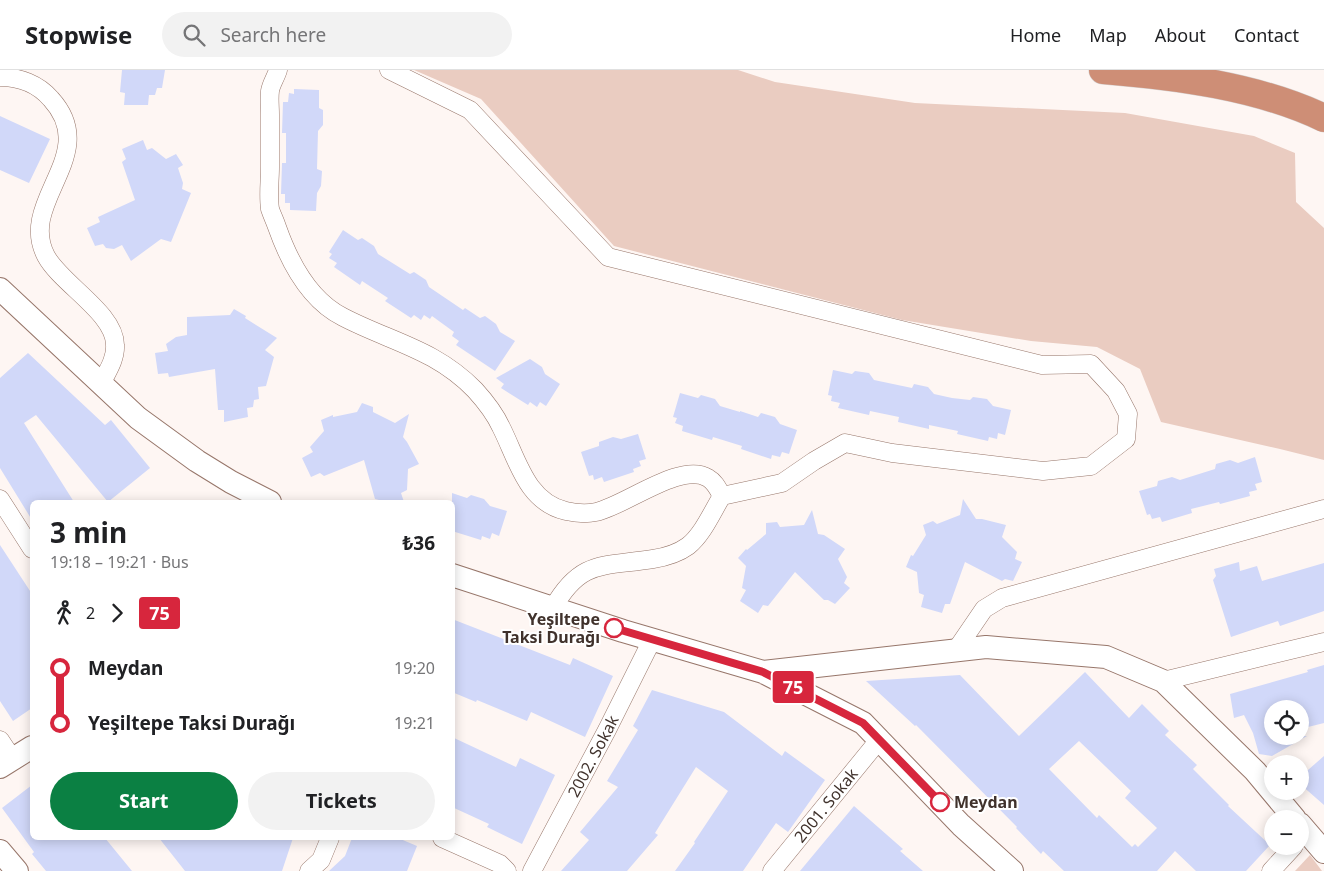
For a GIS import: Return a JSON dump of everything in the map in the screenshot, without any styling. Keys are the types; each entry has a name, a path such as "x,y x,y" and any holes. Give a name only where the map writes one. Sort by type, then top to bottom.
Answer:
{"highway":[{"path":"1103,70 1205,81 1299,106 1324,118"}],"street":[{"path":"278,70 270,90 270,208 287,254 310,289 325,304 342,316 434,357 466,380 501,425 524,477 532,489 542,499 563,511 578,514 595,512 614,506 649,488 688,473 699,474 708,478 716,484 722,496"},
{"path":"389,70 470,110 608,258 1042,365 1091,364 1116,391 1128,414 1126,439 1091,466 1042,471 892,453 845,444 814,461 782,483 722,496 698,536 679,552 666,557 596,566 584,572 562,592 553,608"},
{"path":"0,78 19,80 37,87 47,94 56,104 66,125 68,151 43,210 40,233 47,257 56,269 107,322 113,334 116,345 113,360 101,384"},
{"path":"0,289 138,418 189,456 231,482 266,500"},
{"path":"0,498 30,546"},
{"path":"956,650 984,609 1002,598 1324,509"},
{"path":"455,576 652,640 763,672 863,723 961,825 1012,871"},
{"name":"2002. Sokak","path":"532,871 607,730 652,640"},
{"path":"1163,681 1324,642"},
{"path":"763,672 986,647 1106,657 1163,681 1255,772 1283,810"},
{"name":"2001. Sokak","path":"772,871 879,740"},
{"path":"4,755 30,748"},
{"path":"309,871 321,860 329,840"},
{"path":"446,840 500,864 507,871"},
{"path":"1309,840 1324,852"},
{"path":"0,851 17,871"},
{"path":"1271,871 1282,855"}],"shaded area":[{"path":"414,70 738,70 775,82 915,103 1125,113 1254,136 1295,153 1296,202 1324,228 1324,460 1161,422 1140,369 1097,347 1031,341 902,320 614,246 481,99"},
{"path":"1310,855 1322,871 1295,871"}],"building":[{"path":"122,70 165,70 162,88 157,88 155,95 149,95 148,105 124,105 125,93 120,92"},
{"path":"294,89 319,90 319,108 323,110 323,125 318,131 317,169 322,171 321,186 317,193 316,211 290,210 290,203 285,203 285,194 281,194 282,163 286,163 286,133 282,133 283,102 288,102 289,93 294,94"},
{"path":"0,116 50,139 29,183 0,170"},
{"path":"143,140 147,150 152,148 166,159 176,154 183,165 178,168 183,183 182,189 191,193 171,242 161,239 131,261 122,245 114,249 106,248 103,244 95,246 87,228 100,222 98,217 135,200 122,162 126,159 122,149"},
{"path":"343,230 358,240 362,238 374,246 378,254 410,274 414,272 426,280 429,287 463,310 465,308 480,318 485,316 496,324 500,332 515,341 495,371 456,345 459,341 452,336 454,332 432,316 430,319 424,315 421,320 414,315 411,318 385,301 388,298 362,281 360,285 334,267 337,263 329,258 332,254 329,252"},
{"path":"234,309 277,338 265,350 274,357 266,386 258,387 259,399 254,400 253,407 247,408 248,417 224,422 224,410 218,410 215,369 169,377 168,373 158,374 155,353 168,351 166,344 176,337 187,335 187,317 230,315"},
{"path":"28,353 105,425 111,420 150,468 110,500 106,500 36,415 24,423 73,500 30,500 30,517 0,468 0,378"},
{"path":"530,359 542,367 545,374 560,384 546,406 540,402 537,407 530,402 528,405 501,388 504,384 496,378"},
{"path":"833,370 852,374 855,371 869,373 874,380 912,388 914,384 928,387 934,394 952,398 970,400 973,397 987,399 993,406 1011,410 1005,435 998,433 997,439 989,437 988,441 957,434 958,431 929,425 929,429 898,422 899,417 870,411 869,415 838,408 840,403 831,401 832,396 828,395"},
{"path":"680,393 698,398 701,395 715,399 720,406 758,417 761,413 775,417 780,424 797,430 789,454 782,452 780,457 772,455 771,459 741,449 742,446 713,437 712,440 682,431 683,426 675,423 677,418 673,417"},
{"path":"362,403 373,407 373,412 395,423 409,414 403,437 419,464 408,469 407,490 401,493 403,500 375,499 364,460 324,476 320,473 311,477 302,458 313,452 310,447 324,431 321,420 333,415 333,417 357,412"},
{"path":"638,434 646,459 639,461 641,466 633,469 634,472 604,482 602,477 594,480 593,475 589,476 581,452 599,446 599,442 613,437 621,439"},
{"path":"1255,457 1262,482 1255,484 1257,490 1249,492 1250,496 1191,509 1192,513 1162,522 1160,517 1152,519 1150,514 1147,515 1139,491 1157,486 1158,481 1172,477 1180,480 1215,469 1216,464 1230,460 1238,463"},
{"path":"452,493 467,498 471,495 484,499 490,506 507,511 499,536 492,533 490,539 482,536 481,540 455,532 455,500 452,500"},
{"path":"963,499 976,519 1006,525 1002,537 1017,552 1015,559 1022,562 1013,581 1005,579 1002,581 965,562 950,604 945,604 942,613 921,607 924,595 919,593 917,572 906,567 911,555 913,556 926,535 923,525 933,521 937,524 960,515"},
{"path":"812,510 818,534 824,535 845,549 838,559 847,577 844,583 850,588 835,604 824,600 795,572 768,606 763,605 758,613 740,601 746,590 742,588 746,566 738,558 746,549 766,534 766,523 777,522 780,527 804,525"},
{"path":"0,545 30,591 30,709 13,721 0,701"},
{"path":"1239,562 1240,571 1257,566 1262,581 1324,563 1324,611 1280,626 1278,621 1231,637 1213,580 1216,576 1214,569"},
{"path":"455,620 570,665 573,658 613,676 585,737 531,712 527,721 477,700 476,702 455,693"},
{"path":"1324,665 1324,723 1309,727 1309,700 1264,700 1264,745 1291,745 1274,755 1259,754 1253,733 1244,715 1234,718 1230,694 1308,672 1307,670"},
{"path":"1085,672 1129,718 1142,704 1169,731 1165,735 1197,765 1193,769 1228,806 1264,839 1264,852 1246,871 1196,871 1175,851 1157,871 1064,871 1043,851 1041,854 1017,827 916,725 866,681 960,675 1019,736","holes":["1079,741 1131,791 1125,798 1157,828 1138,847 1135,844 1132,847 1099,815 1097,818 1049,769"]},
{"path":"652,690 724,712 782,756 785,751 825,780 788,832 776,823 743,871 675,871 728,791 696,767 655,833 658,835 627,871 561,871 589,840 580,832 618,787 607,781 638,730 633,726"},
{"path":"455,738 516,767 520,758 555,775 522,844 487,827 489,824 455,808"},
{"path":"1324,756 1324,805 1309,792 1309,769"},
{"path":"30,787 30,840 107,840 132,871 46,871 32,854 34,852 2,808"},
{"path":"854,806 903,849 900,851 923,871 800,871"},
{"path":"161,840 292,840 282,871 185,871"},
{"path":"351,840 403,840 417,846 407,871 329,871 345,856"}],"bus line":[{"name":"75","path":"614,628 763,672 863,723 940,802"}],"place":[{"name":"Yeşiltepe Taksi Durağı","path":"614,628"},
{"name":"Meydan","path":"940,802"}]}
